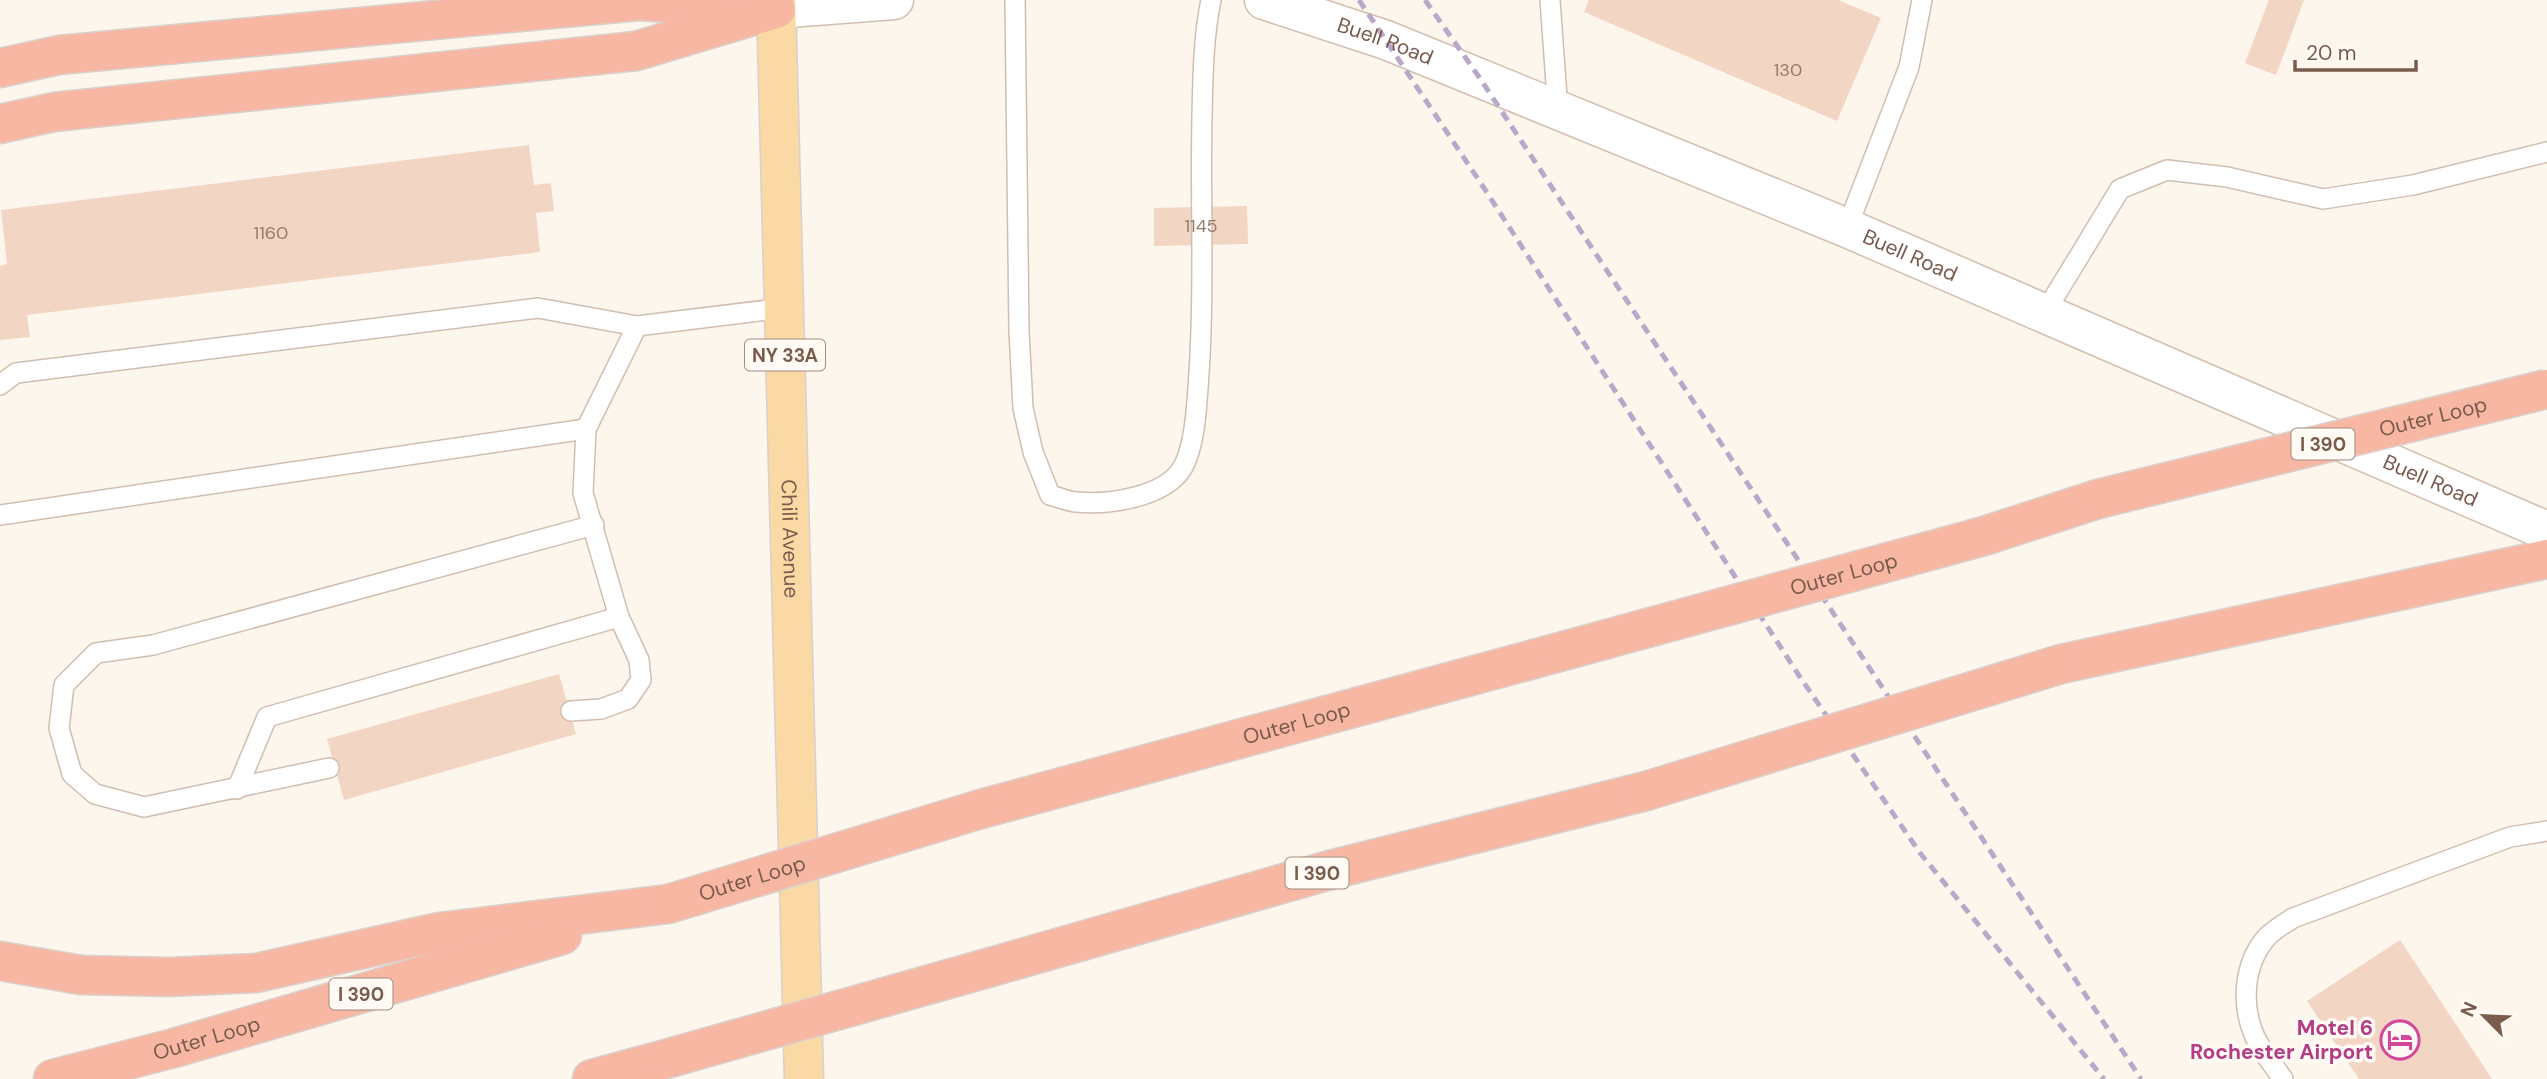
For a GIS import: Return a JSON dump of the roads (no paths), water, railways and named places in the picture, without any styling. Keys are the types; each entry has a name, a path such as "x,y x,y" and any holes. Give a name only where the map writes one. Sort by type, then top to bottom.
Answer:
{"highway":[{"path":"0,68 59,55 639,1 776,5"},
{"path":"0,124 54,112 636,51 776,5"},
{"name":"Outer Loop","path":"52,1079 174,1048 668,904 981,809 1984,536 2098,499 2547,390"},
{"name":"I 390","path":"592,1079 1330,870 1646,791 2061,664 2547,559"},
{"path":"0,961 81,975 169,977 256,973 439,932 668,904"}],"main road":[{"name":"Chili Avenue","path":"776,5 804,1079"}],"street":[{"path":"776,5 894,0"},
{"name":"Buell Road","path":"1264,0 1386,40 1847,228 2547,531"}],"lane":[{"path":"1015,0 1018,72 1019,331 1023,408 1033,452 1050,495 1074,502 1102,502 1137,497 1167,484 1183,467 1193,430 1203,295 1200,169 1203,50 1211,0"},
{"path":"1550,0 1558,111"},
{"path":"1847,228 1909,67 1922,0"},
{"path":"2044,314 2120,189 2167,170 2227,177 2323,199 2413,185 2547,152"},
{"path":"0,385 16,373 538,308 637,326 784,309"},
{"path":"571,711 601,709 628,699 641,680 639,660 620,617 583,493 586,429 637,326"},
{"path":"0,515 586,429"},
{"path":"329,768 144,807 95,794 72,774 59,728 64,685 96,653 153,645 594,525"},
{"path":"237,789 267,717 620,617"},
{"path":"2283,1079 2256,1038 2247,1010 2245,987 2253,962 2266,938 2293,918 2305,913 2510,837 2547,831"}],"railway":[{"path":"1359,0 1798,674 1920,853 2104,1079"},
{"path":"1425,0 1479,77 2141,1079"}],"place":[{"name":"Motel 6 Rochester Airport","path":"2400,1040"}]}
